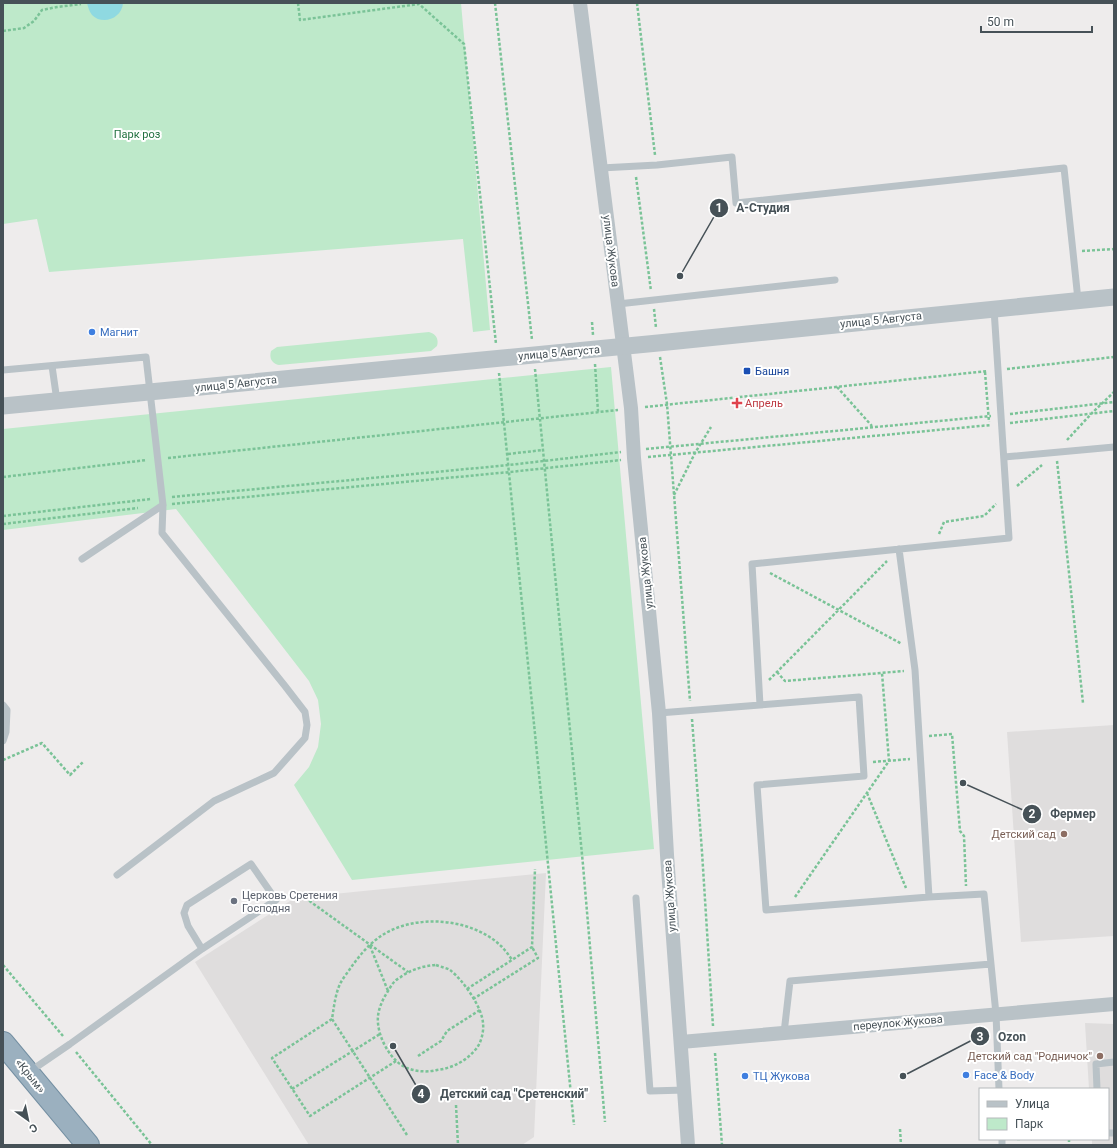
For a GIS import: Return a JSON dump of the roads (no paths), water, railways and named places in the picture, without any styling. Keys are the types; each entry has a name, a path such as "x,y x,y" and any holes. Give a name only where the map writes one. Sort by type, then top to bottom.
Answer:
{"highway":[{"name":"«Крым»","path":"3,1043 88,1145"},
{"name":"«Крым»","path":"3,1055 78,1145"}],"street":[{"name":"улица Жукова","path":"580,3 631,408 634,454 659,713 667,855 688,1145"},
{"name":"улица 5 Августа","path":"3,406 658,343 1114,297"},
{"name":"переулок Жукова","path":"681,1042 1114,1004"}],"lane":[{"path":"601,168 657,165 732,157 736,203 1064,168 1078,300"},
{"path":"618,304 835,280"},
{"path":"760,705 752,564 1009,538 994,309"},
{"path":"3,370 146,357 163,501 162,533 305,712 308,725 305,738 274,773 214,801 117,875"},
{"path":"52,366 57,401"},
{"path":"1004,457 1114,447"},
{"path":"82,559 163,501"},
{"path":"899,549 915,670 929,897"},
{"path":"659,713 859,697 864,776 757,785 766,910 984,894 996,1014 999,1088"},
{"path":"3,705 7,710 6,732 3,741"},
{"path":"27,1073 202,949 276,900 252,864 187,905 184,914 188,926 202,949"},
{"path":"636,898 650,1091 684,1090"},
{"path":"784,1033 790,981 991,964"},
{"path":"1097,1088 1096,1064 1114,1062"}],"water":[{"path":"87,3 123,3 122,8 116,16 111,19 101,20 92,15"}],"place":[{"name":"А-Студия","path":"680,276"},
{"name":"Магнит","path":"92,332"},
{"name":"Башня","path":"747,371"},
{"name":"Апрель","path":"737,403"},
{"name":"Фермер","path":"963,783"},
{"name":"Детский сад","path":"1064,834"},
{"name":"Церковь Сретения Господня","path":"234,901"},
{"name":"Детский сад \"Сретенский\"","path":"393,1046"},
{"name":"Детский сад \"Родничок\"","path":"1100,1056"},
{"name":"Face & Body","path":"966,1075"},
{"name":"ТЦ Жукова","path":"745,1076"},
{"name":"Ozon","path":"903,1076"}],"park label":[{"name":"Парк роз","path":"137,134"}]}
